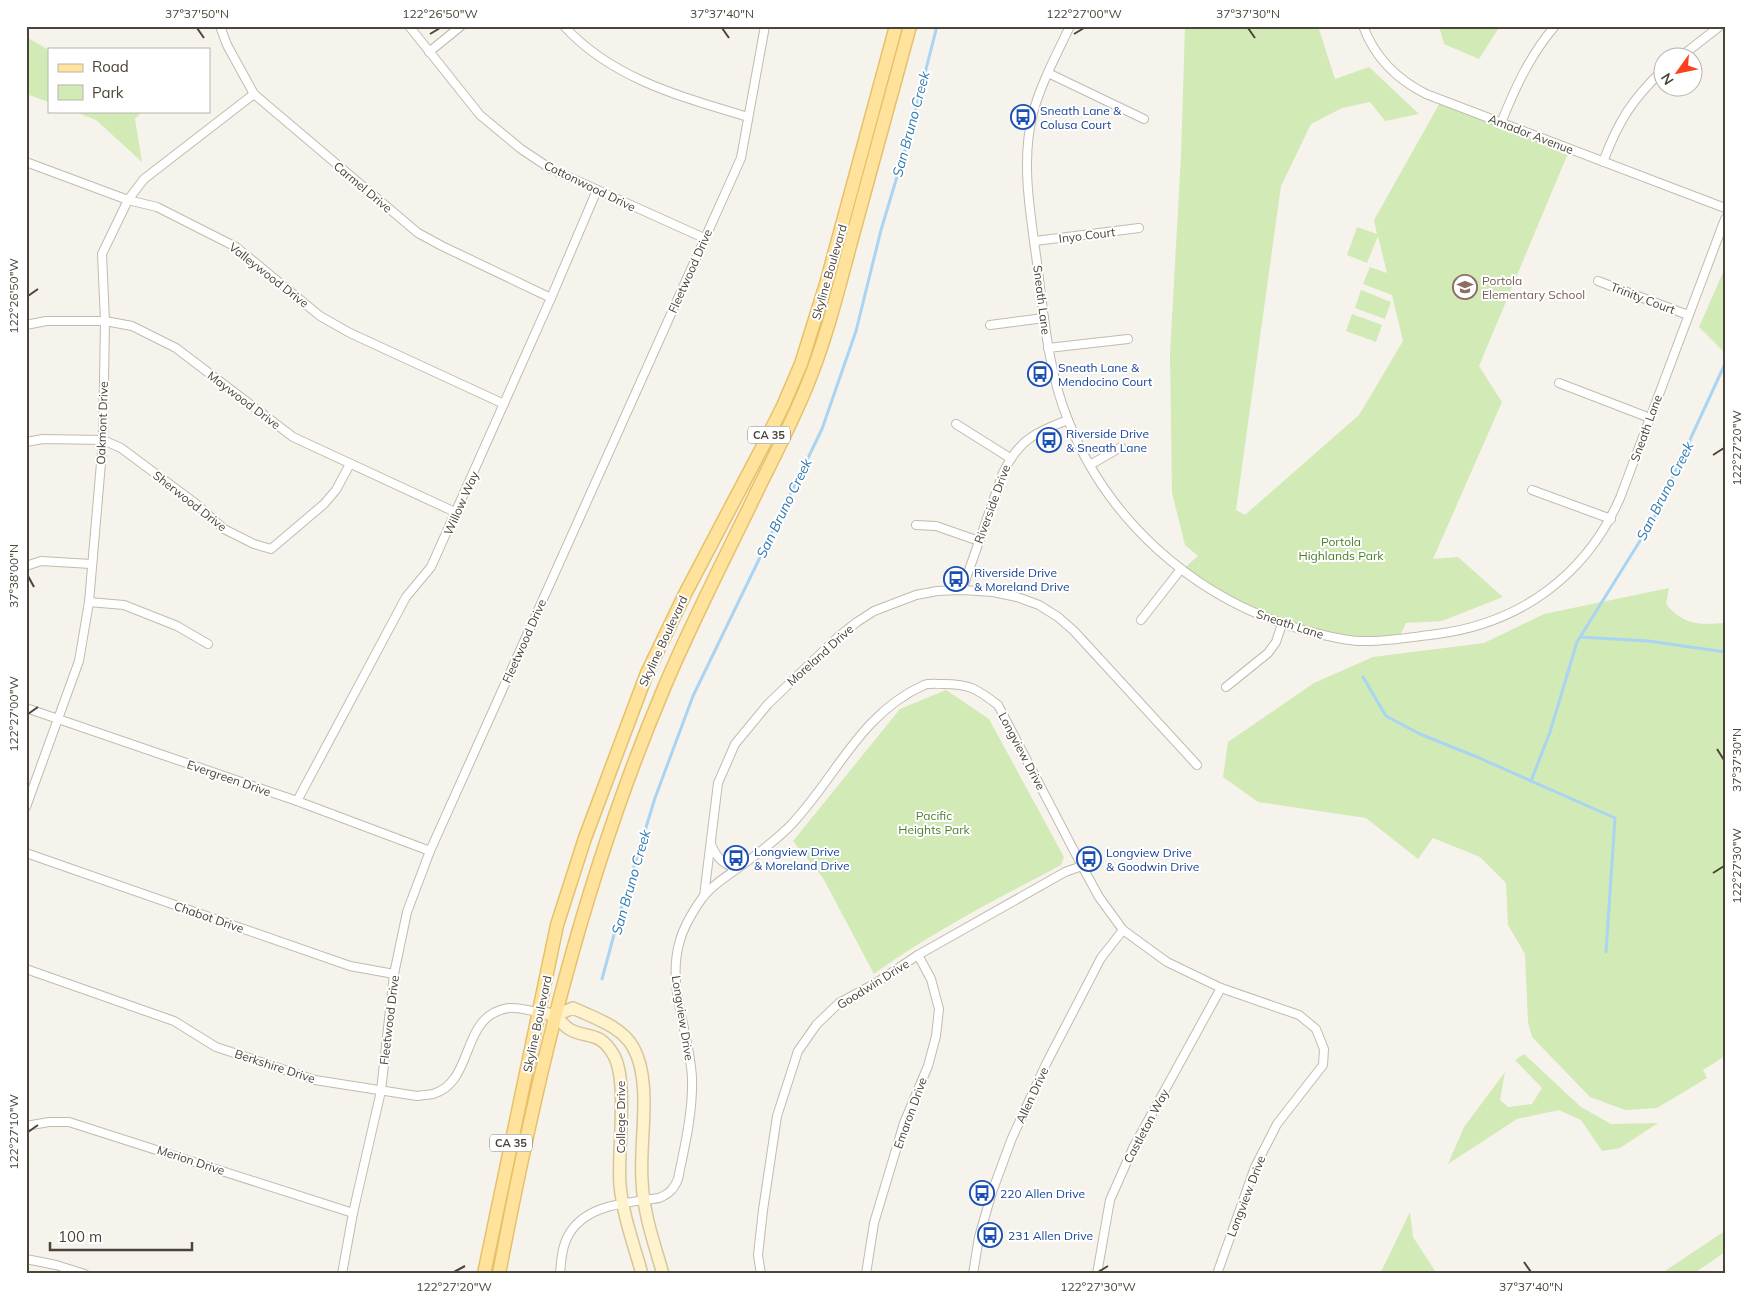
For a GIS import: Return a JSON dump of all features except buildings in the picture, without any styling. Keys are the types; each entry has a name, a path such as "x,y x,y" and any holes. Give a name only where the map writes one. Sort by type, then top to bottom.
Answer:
{"main road":[{"name":"Skyline Boulevard","path":"484,1274 558,925 585,838 647,673 672,620 783,406 806,350 828,278 896,26"},
{"name":"Skyline Boulevard","path":"499,1274 554,1016 602,852 647,731 700,610 793,418 822,346 910,26"}],"street":[{"name":"Carmel Drive","path":"220,26 227,45 254,94 418,233 551,298"},
{"name":"Cottonwood Drive","path":"409,26 480,115 521,149 551,169 704,238"},
{"path":"429,52 461,26"},
{"path":"564,26 574,38 616,69 670,94 748,117"},
{"name":"Fleetwood Drive","path":"342,1274 353,1213 381,1091 394,974 406,912 430,851 741,158 765,26"},
{"name":"Sneath Lane","path":"1070,26 1048,73 1034,113 1029,133 1027,156 1029,196 1044,318 1048,348 1059,396 1068,420 1090,465 1122,513 1161,553 1181,569 1228,599 1282,624 1333,638 1358,641 1380,641 1449,632 1486,623 1514,612 1552,588 1585,556 1611,519 1725,219"},
{"name":"Amador Avenue","path":"1363,26 1377,54 1391,72 1407,84 1426,94 1725,208"},
{"path":"1501,123 1520,77 1533,54 1555,26"},
{"path":"1692,48 1720,26"},
{"path":"1048,73 1144,119"},
{"path":"1603,162 1621,120 1634,100 1654,79"},
{"name":"Oakmont Drive","path":"26,807 79,661 89,602 103,440 104,320 102,254 128,200 144,179 254,94"},
{"name":"Valleywood Drive","path":"26,162 128,200 157,207 236,247 320,316 350,333 504,404"},
{"name":"Willow Way","path":"297,801 406,597 431,567 597,190"},
{"name":"Inyo Court","path":"1035,241 1139,228"},
{"name":"Trinity Court","path":"1598,281 1688,315"},
{"path":"990,324 1044,318"},
{"name":"Maywood Drive","path":"26,325 46,321 104,320 132,326 176,348 293,437 456,513"},
{"path":"1048,348 1128,339"},
{"path":"1559,383 1650,418"},
{"name":"Riverside Drive","path":"962,590 1010,458 1021,444 1032,435 1068,420"},
{"path":"956,424 1010,458"},
{"name":"Sherwood Drive","path":"26,442 43,439 103,440 121,448 195,503 224,529 254,544 271,549 324,504 336,490 350,464"},
{"path":"1090,465 1121,447"},
{"path":"1532,490 1611,519"},
{"path":"916,525 936,526 979,541"},
{"path":"26,566 40,561 91,564"},
{"path":"1141,620 1181,569"},
{"name":"Moreland Drive","path":"704,896 718,783 736,744 768,704 838,637 874,611 916,595 938,591 962,590 993,592 1017,597 1039,605 1058,617 1074,631 1197,765"},
{"path":"89,602 124,605 177,626 208,644"},
{"path":"1226,687 1268,653 1276,642 1282,624"},
{"name":"Longview Drive","path":"560,1274 563,1252 568,1236 576,1224 586,1215 633,1202 659,1198 668,1194 675,1187 686,1141 692,1098 689,1052 676,989 675,965 685,926 704,896 764,849 789,826 870,723 891,704 926,684 961,684 977,690 998,704 1082,866 1099,896 1124,930 1167,962 1221,988 1299,1015 1316,1029 1324,1049 1323,1065 1277,1124 1254,1167 1217,1274"},
{"name":"Evergreen Drive","path":"26,708 297,801 430,851"},
{"path":"710,842 716,856 736,870"},
{"name":"Chabot Drive","path":"26,853 350,966 394,974"},
{"name":"Goodwin Drive","path":"761,1274 758,1255 777,1116 798,1051 817,1024 839,1003 876,983 918,955 1065,872 1082,866"},
{"name":"Allen Drive","path":"973,1274 979,1237 992,1192 1012,1138 1046,1064 1101,958 1124,930"},
{"name":"Emaron Drive","path":"866,1274 874,1223 904,1123 928,1066 936,1036 939,1009 931,979 918,955"},
{"name":"Berkshire Drive","path":"26,969 174,1020 216,1047 315,1080 417,1096 433,1094 453,1080 460,1070 478,1027 488,1017 498,1011 511,1008 554,1016"},
{"name":"Castleton Way","path":"1097,1274 1110,1200 1133,1148 1221,988"},
{"name":"College Drive","path":"642,1274 633,1202 641,1163 642,1073 632,1046 622,1034 608,1024 573,1008 554,1016 570,1030 596,1037 607,1045 618,1065 621,1093 620,1175 633,1202 663,1274"},
{"name":"Merion Drive","path":"26,1126 49,1122 69,1122 353,1213"},
{"path":"26,1259 56,1265 85,1274"}],"green space":[{"name":"Portola Highlands Park","path":"1185,26 1318,26 1335,79 1369,67 1419,114 1385,121 1370,102 1342,108 1311,124 1281,186 1236,510 1245,515 1359,415 1403,341 1392,295 1363,284 1370,267 1387,273 1378,236 1367,263 1347,255 1357,227 1377,234 1374,220 1441,101 1569,151 1479,366 1502,402 1433,559 1458,557 1503,597 1442,621 1406,623 1397,642 1359,641 1281,624 1181,571 1198,556 1185,545 1172,493 1170,354 1181,156"},
{"path":"1439,26 1500,26 1479,59 1444,44"},
{"path":"26,37 48,49 48,102 26,94"},
{"path":"76,112 142,112 135,119 142,162 96,120"},
{"path":"1725,268 1725,353 1699,327"},
{"path":"1361,290 1391,302 1385,319 1355,308"},
{"path":"1352,314 1382,325 1376,342 1346,331"},
{"path":"1669,588 1666,604 1685,620 1707,624 1725,623 1725,1056 1703,1070 1707,1078 1657,1108 1625,1110 1590,1097 1532,1037 1528,1022 1525,954 1508,925 1506,883 1480,857 1433,838 1418,859 1366,818 1258,802 1223,777 1228,742 1314,683 1373,657 1484,643 1544,614"},
{"name":"Pacific Heights Park","path":"946,690 989,719 1064,857 1061,865 942,930 874,974 823,878 793,841 900,709"},
{"path":"1524,1054 1581,1107 1611,1124 1658,1123 1620,1148 1602,1151 1581,1120 1559,1110 1517,1119 1448,1164 1464,1127 1505,1072 1500,1100 1508,1107 1532,1104 1542,1088 1515,1060"},
{"path":"1410,1212 1413,1237 1437,1274 1380,1274"},
{"path":"1725,1231 1725,1252 1693,1274 1663,1274 1668,1269"}],"waterway":[{"name":"San Bruno Creek","path":"602,979 655,798 693,696 822,429 856,331 881,230 908,140 937,26"},
{"name":"San Bruno Creek","path":"1531,781 1550,732 1577,642 1653,520 1724,366"},
{"name":"San Bruno Creek","path":"1580,637 1648,641 1725,652"},
{"name":"San Bruno Creek","path":"1363,677 1386,716 1420,734 1615,818 1606,952"}],"place":[{"name":"Sneath Lane & Colusa Court","path":"1023,117"},
{"name":"Portola Elementary School","path":"1465,287"},
{"name":"Sneath Lane & Mendocino Court","path":"1040,374"},
{"name":"Riverside Drive & Sneath Lane","path":"1049,440"},
{"name":"Riverside Drive & Moreland Drive","path":"956,579"},
{"name":"Longview Drive & Moreland Drive","path":"736,858"},
{"name":"Longview Drive & Goodwin Drive","path":"1089,859"},
{"name":"220 Allen Drive","path":"982,1193"},
{"name":"231 Allen Drive","path":"990,1235"}]}
